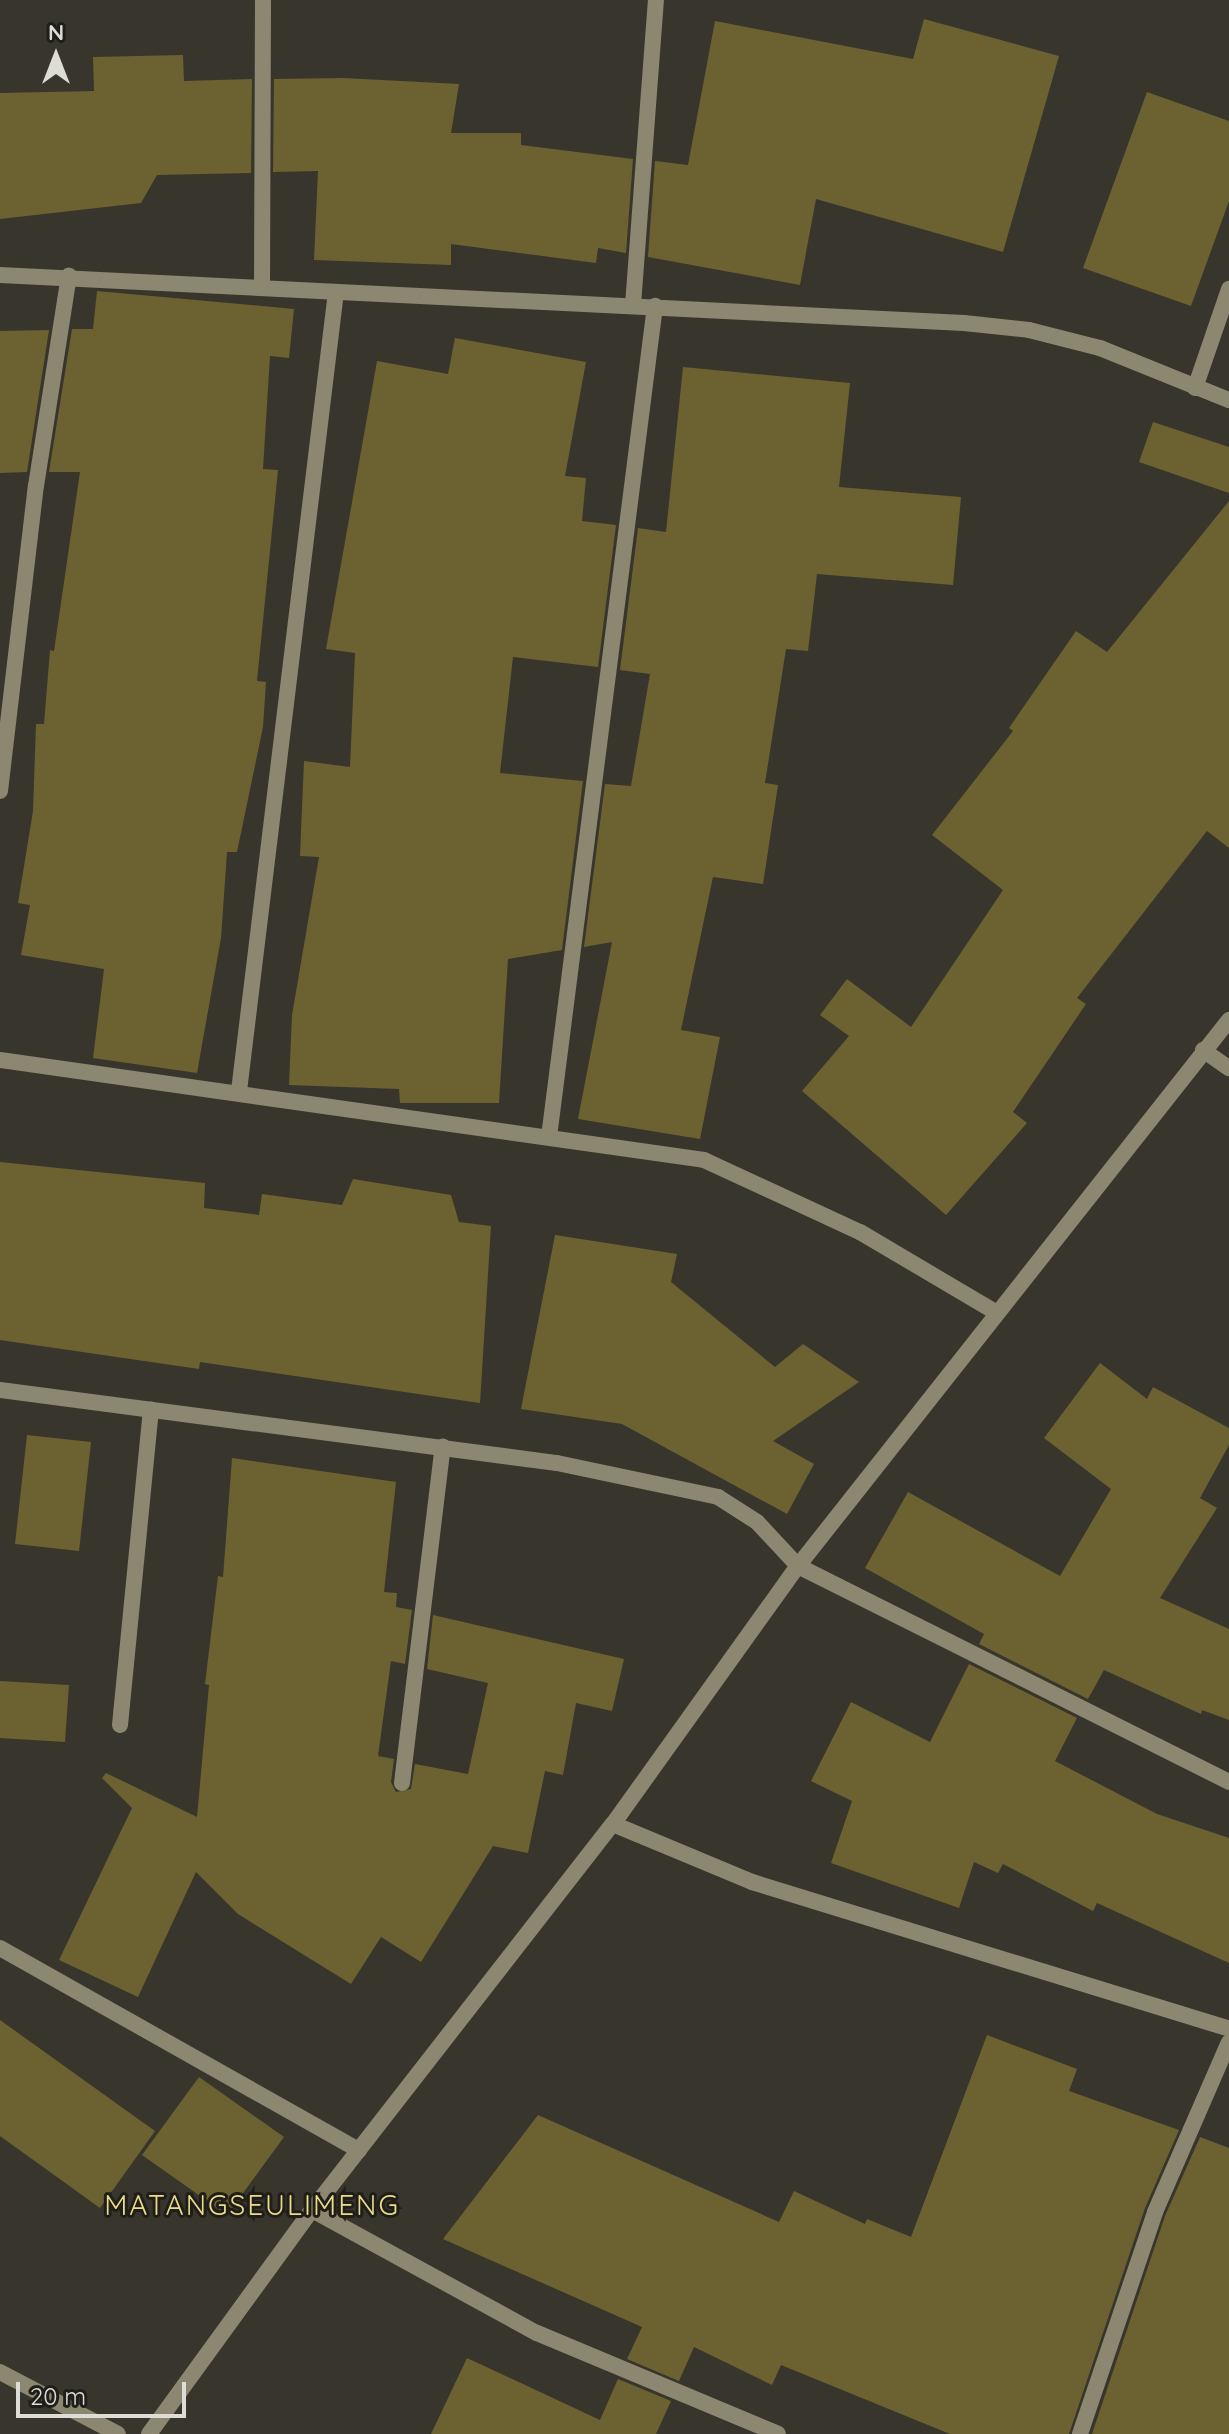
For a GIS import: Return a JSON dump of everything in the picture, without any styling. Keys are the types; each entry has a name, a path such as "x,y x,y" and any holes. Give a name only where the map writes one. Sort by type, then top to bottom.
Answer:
{"street":[{"path":"262,287 263,0"},
{"path":"633,305 656,0"},
{"path":"0,275 823,312 1029,330 1100,348 1229,400"},
{"path":"0,791 36,486 69,276"},
{"path":"1195,388 1229,289"},
{"path":"239,1091 336,292"},
{"path":"549,1137 655,306"},
{"path":"149,2434 312,2210 613,1824 798,1566 1229,1020"},
{"path":"1203,1050 1229,1068"},
{"path":"0,1060 239,1091 704,1160 860,1232 997,1313"},
{"path":"0,1390 443,1446 637,1476 718,1497 757,1522 798,1566 1229,1782"},
{"path":"120,1725 151,1410"},
{"path":"402,1783 443,1446"},
{"path":"613,1824 752,1882 1229,2029"},
{"path":"0,1948 359,2150"},
{"path":"1080,2434 1155,2212 1229,2042"},
{"path":"312,2210 537,2333 778,2434"},
{"path":"0,2372 118,2434"}],"building":[{"path":"924,19 1059,56 1003,252 816,199 800,285 648,257 655,161 688,165 715,21 913,59"},
{"path":"183,55 184,81 252,79 251,173 157,175 141,203 0,219 0,93 94,91 93,57"},
{"path":"343,78 459,84 451,133 521,133 521,145 633,159 626,253 598,248 596,263 451,244 451,265 314,260 318,171 273,172 274,79"},
{"path":"1147,92 1229,121 1229,201 1191,306 1083,268"},
{"path":"97,291 294,309 289,358 270,356 263,469 278,470 257,681 266,682 263,727 237,852 227,852 221,938 197,1073 93,1058 104,969 21,955 30,905 18,903 33,811 36,724 44,724 50,650 54,651 80,472 49,472 72,329 93,329"},
{"path":"49,330 27,472 0,473 0,331"},
{"path":"455,338 586,362 565,476 586,478 582,521 616,525 598,667 513,657 500,773 583,781 562,950 508,959 499,1103 400,1103 399,1089 289,1085 292,1015 319,857 300,856 304,761 350,767 355,653 326,649 377,361 448,374"},
{"path":"683,367 850,383 839,487 961,497 953,585 817,574 808,651 786,649 765,783 778,785 763,884 713,877 681,1030 720,1037 700,1139 578,1119 612,942 584,947 605,784 631,786 650,674 620,670 638,528 666,532"},
{"path":"1153,422 1229,447 1229,493 1139,462"},
{"path":"1229,501 1229,848 1207,831 1077,998 1086,1004 1013,1112 1027,1123 946,1215 802,1091 849,1036 820,1015 847,979 911,1027 1003,890 932,835 1013,731 1009,728 1076,631 1107,652"},
{"path":"0,1162 205,1183 204,1208 259,1215 262,1194 342,1205 353,1179 451,1195 459,1222 491,1226 480,1403 200,1362 199,1369 0,1340"},
{"path":"555,1235 677,1254 671,1282 775,1367 803,1344 859,1382 773,1441 814,1464 787,1514 622,1424 521,1409"},
{"path":"1100,1363 1147,1399 1153,1387 1229,1428 1229,1445 1200,1498 1217,1508 1160,1598 1229,1629 1229,1720 1202,1710 1201,1714 1104,1670 1088,1699 979,1644 984,1634 865,1568 908,1492 1060,1576 1111,1489 1044,1438"},
{"path":"27,1435 91,1442 79,1551 15,1544"},
{"path":"232,1458 396,1482 384,1592 397,1593 396,1607 412,1610 405,1664 391,1661 378,1756 394,1759 391,1782 396,1792 411,1789 415,1764 468,1774 488,1683 427,1669 433,1615 624,1659 612,1711 576,1703 563,1775 545,1771 528,1853 493,1846 421,1962 381,1937 351,1984 238,1914 196,1872 138,1997 59,1960 132,1808 102,1778 106,1773 197,1817 209,1685 205,1684 218,1576 223,1577"},
{"path":"969,1664 1077,1718 1055,1761 1157,1814 1229,1838 1229,1963 1097,1903 1093,1911 1003,1864 998,1873 974,1862 959,1908 831,1863 852,1801 811,1781 851,1702 930,1742"},
{"path":"0,1681 69,1685 65,1742 0,1738"},
{"path":"0,2020 155,2131 100,2208 0,2136"},
{"path":"987,2035 1077,2069 1069,2091 1179,2130 1145,2208 1069,2434 950,2434 781,2365 772,2385 694,2347 679,2381 627,2359 642,2327 443,2239 538,2115 779,2222 794,2191 865,2224 867,2219 911,2237"},
{"path":"199,2077 284,2137 227,2215 142,2155"},
{"path":"1200,2137 1229,2148 1229,2434 1092,2434 1165,2216"},
{"path":"467,2358 600,2420 618,2379 671,2401 656,2434 431,2434"}],"district":[{"name":"MATANGSEULIMENG","path":"252,2205"}]}
